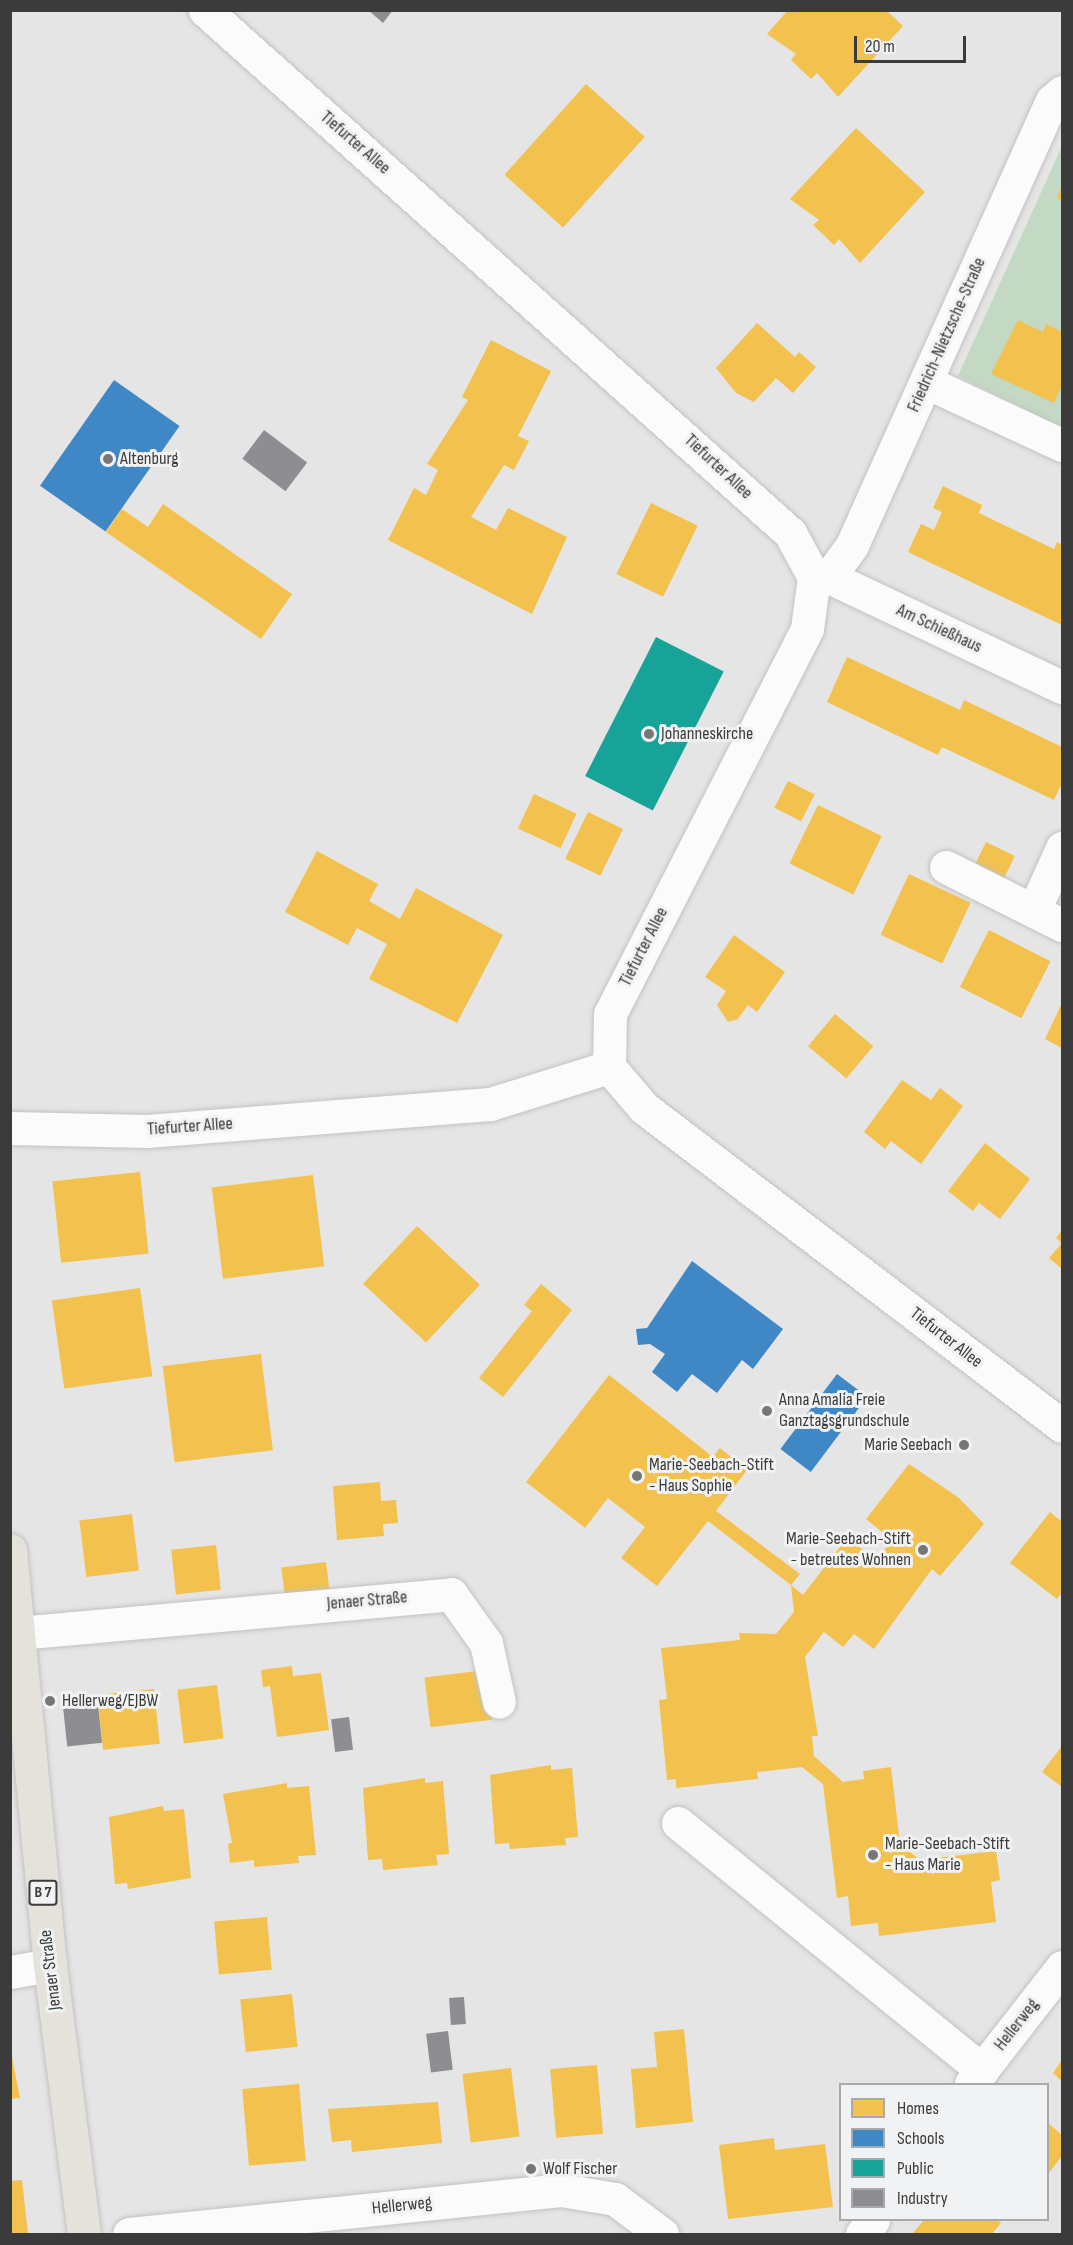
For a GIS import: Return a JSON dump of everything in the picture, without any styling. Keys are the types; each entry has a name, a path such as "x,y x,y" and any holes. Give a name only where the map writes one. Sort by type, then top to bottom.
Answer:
{"main road":[{"name":"Jenaer Straße","path":"10,1550 50,1965 84,2235"}],"street":[{"name":"Tiefurter Allee","path":"205,10 789,533 822,577 807,629 610,1014 609,1067 644,1108 1062,1426"},
{"name":"Friedrich-Nietzsche-Straße","path":"822,577 852,546 1052,101 1062,92"},
{"path":"926,382 1062,445"},
{"name":"Am Schießhaus","path":"822,577 1062,687"},
{"path":"1035,908 1062,848"},
{"path":"946,867 1035,908 1062,925"},
{"name":"Tiefurter Allee","path":"10,1128 52,1132 147,1131 490,1104 609,1067"},
{"name":"Jenaer Straße","path":"18,1633 451,1594 486,1643 499,1702"},
{"path":"678,1823 977,2077"},
{"path":"10,1972 50,1965"},
{"name":"Hellerweg","path":"977,2077 1062,1966"},
{"name":"Hellerweg","path":"129,2235 561,2190 615,2199 662,2235"},
{"path":"862,2235 872,2221"}],"green space":[{"path":"1062,146 1062,428 958,376"}],"building: Homes":[{"path":"788,10 886,10 903,26 838,97 817,73 811,79 791,60 796,54 767,34"},
{"path":"586,84 645,137 563,228 504,175"},
{"path":"856,128 925,192 860,263 839,239 834,245 813,225 819,220 790,199"},
{"path":"1062,186 1062,201 1057,198"},
{"path":"1018,320 1043,332 1046,324 1062,332 1062,385 1054,403 991,374"},
{"path":"757,323 795,357 799,352 816,367 793,393 776,378 754,402 736,393 716,368"},
{"path":"491,340 551,371 518,436 529,441 514,470 504,465 471,517 496,530 508,508 567,537 532,614 388,540 414,488 426,495 438,470 427,464 468,400 462,397"},
{"path":"943,486 982,505 979,513 1054,549 1057,542 1062,545 1062,625 908,552 921,524 934,530 942,512 933,508"},
{"path":"651,503 698,526 663,597 616,574"},
{"path":"163,504 292,594 261,639 106,532 122,509 148,527"},
{"path":"847,657 960,710 964,700 1062,747 1062,783 1054,800 942,747 938,755 827,702"},
{"path":"788,781 815,795 801,821 774,808"},
{"path":"534,794 577,814 561,848 518,828"},
{"path":"818,805 882,836 853,895 790,863"},
{"path":"588,812 623,829 600,876 565,859"},
{"path":"986,842 1015,856 1001,884 972,870"},
{"path":"317,851 378,884 369,901 400,919 416,888 503,935 457,1023 369,979 387,944 357,928 348,945 285,912"},
{"path":"909,874 971,903 942,963 881,935"},
{"path":"989,930 1050,961 1021,1018 960,987"},
{"path":"734,935 785,972 757,1012 748,1005 738,1019 728,1022 717,1005 726,991 705,977"},
{"path":"1062,1003 1062,1048 1045,1039"},
{"path":"835,1014 873,1046 846,1078 808,1046"},
{"path":"902,1080 931,1100 940,1088 963,1106 921,1164 891,1141 885,1149 864,1132"},
{"path":"985,1143 1030,1179 1000,1219 979,1203 973,1211 948,1191"},
{"path":"140,1172 149,1254 61,1263 52,1181"},
{"path":"313,1175 324,1266 223,1279 212,1187"},
{"path":"417,1226 480,1285 426,1342 363,1284"},
{"path":"1062,1230 1062,1243 1056,1238"},
{"path":"1062,1243 1062,1269 1049,1258"},
{"path":"541,1284 572,1310 503,1397 479,1378 532,1311 524,1305"},
{"path":"140,1288 152,1376 64,1389 52,1300"},
{"path":"261,1354 273,1450 175,1462 163,1366"},
{"name":"Marie-Seebach-Stift - Haus Sophie","path":"609,1375 713,1457 720,1448 747,1470 716,1511 800,1574 791,1585 708,1521 657,1586 621,1558 645,1527 608,1498 585,1528 526,1482"},
{"path":"909,1464 959,1498 984,1524 940,1576 932,1569 874,1649 854,1634 843,1647 824,1632 805,1657 818,1736 812,1736 814,1756 843,1782 864,1779 863,1771 891,1767 900,1844 920,1860 996,1851 1000,1880 991,1882 996,1922 879,1936 878,1923 851,1926 848,1896 837,1898 823,1784 802,1767 757,1772 758,1779 676,1788 676,1779 667,1780 659,1700 667,1699 661,1648 740,1640 739,1633 776,1634 794,1612 791,1585 803,1595 847,1538 877,1560 892,1540 866,1519"},
{"path":"380,1482 381,1501 396,1500 398,1523 383,1524 384,1536 337,1540 333,1486"},
{"path":"1050,1512 1062,1522 1062,1592 1057,1599 1010,1563"},
{"path":"132,1514 139,1571 86,1577 79,1520"},
{"path":"216,1545 221,1590 176,1594 171,1550"},
{"path":"326,1562 330,1594 285,1599 281,1567"},
{"path":"292,1666 293,1676 321,1673 329,1730 277,1737 270,1686 263,1687 261,1670"},
{"path":"486,1670 492,1720 431,1727 424,1678"},
{"path":"217,1685 224,1739 184,1743 177,1690"},
{"path":"154,1689 160,1744 103,1750 97,1695"},
{"path":"1062,1746 1062,1787 1042,1772"},
{"path":"551,1765 551,1770 572,1768 578,1837 565,1838 566,1845 510,1849 509,1843 495,1844 490,1775"},
{"path":"425,1778 425,1783 443,1781 449,1854 436,1855 438,1865 383,1870 382,1859 368,1860 363,1788"},
{"path":"287,1783 287,1788 309,1786 316,1855 298,1856 299,1863 254,1867 254,1860 230,1863 228,1844 232,1843 223,1794"},
{"path":"163,1806 164,1811 184,1809 191,1878 128,1889 127,1883 115,1884 109,1817"},
{"path":"267,1917 272,1970 219,1974 214,1922"},
{"path":"292,1994 298,2047 246,2052 240,1999"},
{"path":"684,2029 693,2122 636,2128 631,2069 657,2067 654,2032"},
{"path":"10,2047 20,2098 10,2099"},
{"path":"1062,2060 1062,2081 1053,2073"},
{"path":"597,2065 603,2134 556,2138 550,2069"},
{"path":"511,2068 519,2136 471,2142 462,2074"},
{"path":"299,2084 306,2161 249,2166 242,2089"},
{"path":"438,2102 442,2143 352,2152 351,2140 332,2142 328,2109"},
{"path":"1049,2124 1062,2135 1062,2156 1049,2173"},
{"path":"774,2138 775,2150 825,2144 833,2207 728,2219 719,2145"},
{"path":"22,2180 28,2234 10,2234 10,2181"},
{"path":"923,2221 998,2221 1001,2223 992,2234 912,2234"}],"building: Schools":[{"name":"Altenburg","path":"114,380 180,426 106,532 40,486"},
{"path":"692,1261 783,1329 753,1369 742,1360 717,1393 692,1374 677,1392 652,1372 665,1354 650,1344 638,1345 636,1329 647,1328"},
{"path":"837,1374 867,1397 811,1472 780,1449"}],"building: Public":[{"name":"Johanneskirche","path":"656,637 724,672 653,811 585,776"}],"building: Industry":[{"path":"368,10 393,10 383,23"},
{"path":"264,430 307,462 285,491 242,459"},
{"path":"97,1695 102,1743 67,1746 62,1699"},
{"path":"349,1717 353,1750 335,1752 331,1719"},
{"path":"464,1997 466,2024 451,2025 449,1998"},
{"path":"448,2031 453,2070 431,2072 426,2034"}],"place":[{"name":"Altenburg","path":"108,459"},
{"name":"Johanneskirche","path":"649,734"},
{"name":"Anna Amalia Freie Ganztagsgrundschule","path":"767,1411"},
{"name":"Marie Seebach","path":"964,1445"},
{"name":"Marie-Seebach-Stift - Haus Sophie","path":"637,1476"},
{"name":"Marie-Seebach-Stift - betreutes Wohnen","path":"923,1550"},
{"name":"Hellerweg/EJBW","path":"50,1701"},
{"name":"Marie-Seebach-Stift - Haus Marie","path":"873,1855"},
{"name":"Wolf Fischer","path":"531,2169"}]}
